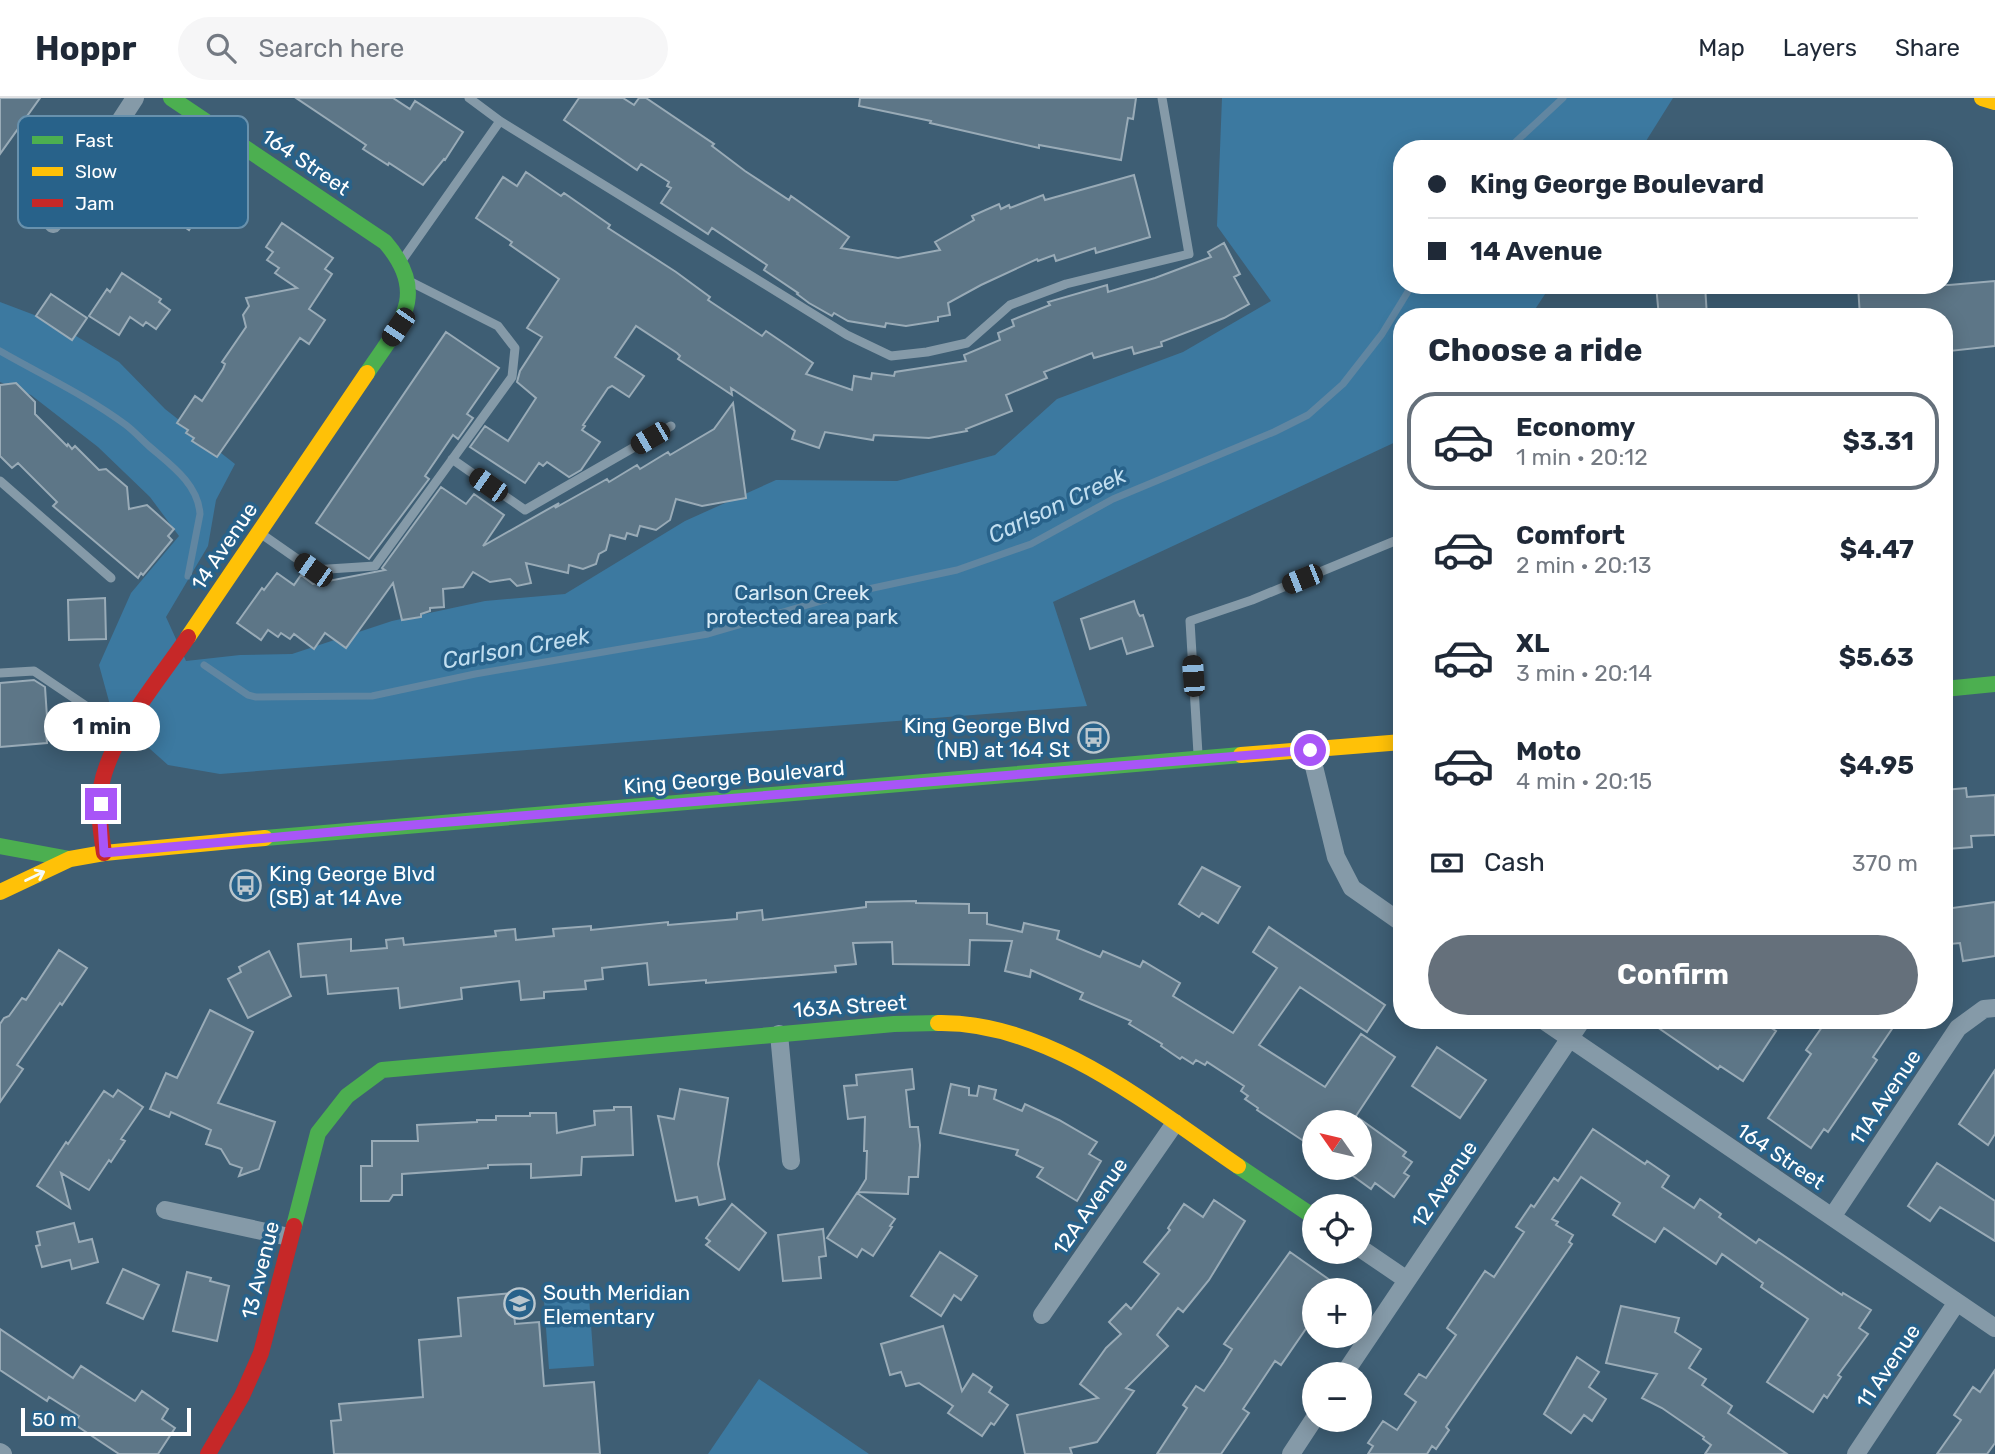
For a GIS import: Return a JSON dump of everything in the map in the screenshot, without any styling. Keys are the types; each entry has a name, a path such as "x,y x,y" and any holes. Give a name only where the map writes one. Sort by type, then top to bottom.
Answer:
{"main road":[{"name":"164 Street","path":"171,98 198,116"},
{"path":"1982,98 1995,102"},
{"name":"164 Street","path":"248,150 384,242 406,271"},
{"name":"14 Avenue","path":"104,853 100,821 101,788 114,746 398,327 407,310 406,271"},
{"path":"1953,688 1991,684"},
{"name":"King George Boulevard","path":"0,892 70,859 104,853 1393,743"},
{"name":"King George Boulevard","path":"0,846 70,859"},
{"name":"163A Street","path":"347,1096 382,1070 894,1024 949,1023 1007,1033 1062,1052 1111,1080 1302,1209"},
{"name":"13 Avenue","path":"208,1454 242,1396 261,1353 318,1133 347,1096"}],"street":[{"path":"123,116 135,98"},
{"path":"1310,750 1336,857 1352,888 1393,917"},
{"name":"11A Avenue","path":"1832,1217 1958,1028 1989,1009"},
{"name":"164 Street","path":"1555,1029 1995,1328"},
{"name":"12 Avenue","path":"1353,1362 1576,1029"},
{"path":"779,1034 791,1161"},
{"name":"12A Avenue","path":"1042,1315 1175,1123"},
{"path":"165,1210 289,1237"},
{"path":"1372,1256 1407,1280"},
{"name":"11 Avenue","path":"1856,1454 1957,1303"},
{"path":"1291,1454 1305,1432"}],"lane":[{"path":"469,98 500,121 847,335 891,356 927,352 967,343 1010,306 1066,284 1189,254 1162,98"},
{"path":"259,532 313,570 375,566 512,376 515,348 498,326 406,271 500,121"},
{"path":"452,459 525,510 671,426"},
{"path":"0,481 111,578"},
{"path":"1198,759 1189,621 1252,600 1393,542"},
{"path":"0,673 34,671 123,730"}],"green space":[{"name":"Carlson Creek protected area park","path":"1222,98 1673,98 1647,140 1393,140 1393,294 1545,294 1536,308 1393,308 1393,443 1053,602 1087,706 220,774 168,765 113,716 99,665 131,593 179,536 150,497 98,447 31,395 0,382 0,302 53,322 119,362 165,409 235,464 216,500 208,546 166,617 186,661 240,655 292,654 392,621 485,601 565,594 685,521 776,480 897,481 995,455 1057,399 1183,352 1271,301 1217,226"},
{"path":"589,1297 594,1366 549,1369 544,1301"},
{"path":"759,1379 869,1454 708,1454"}],"building":[{"path":"0,98 40,98 27,116 18,116 18,129 0,154"},
{"path":"296,98 393,98 410,109 415,101 463,132 445,160 423,185 363,149 366,145"},
{"path":"579,98 623,98 634,105 639,98 646,98 714,144 712,146 745,171 789,200 791,196 849,237 841,248 898,258 940,250 935,242 974,220 972,216 999,204 1001,209 1009,205 1010,208 1043,195 1045,200 1134,175 1150,237 1096,253 1095,248 1056,261 1054,255 1038,261 1037,259 948,303 950,315 938,317 938,321 906,326 886,323 885,327 848,321 834,313 832,316 809,303 764,270 767,265 712,228 708,234 661,203 671,188 667,186 669,182 641,164 637,170 564,120"},
{"path":"860,98 1136,98 1133,119 1128,118 1121,160 1039,145 1039,148 930,123 931,121 859,106"},
{"path":"526,172 561,196 564,193 610,225 608,228 676,272 710,297 708,300 762,336 766,331 813,363 806,374 852,390 854,376 871,379 872,373 894,376 895,372 966,361 964,355 1000,340 998,333 1014,326 1012,320 1050,305 1048,302 1107,285 1108,292 1155,278 1211,257 1208,252 1224,243 1240,274 1234,277 1249,304 1224,318 1161,342 1162,346 1134,354 1132,347 1094,358 1092,353 1044,372 1047,378 1006,395 1012,411 966,429 967,431 929,438 874,435 873,440 825,432 819,448 792,439 795,431 731,388 732,395 678,359 680,356 677,353 636,326 615,357 644,376 629,397 612,386 608,388 583,425 585,426 582,430 600,442 581,470 569,477 547,462 543,466 539,463 525,483 470,447 485,426 508,441 536,398 517,382 520,371 542,337 527,328 559,279 476,218 503,177 517,186"},
{"path":"282,223 333,258 325,269 332,274 309,309 325,320 309,344 300,338 217,457 192,441 194,438 186,433 188,430 177,423 195,396 202,401 223,369 225,364 222,362 246,327 243,315 249,306 246,298 297,288 275,273 279,268 267,260 273,252 266,247"},
{"path":"122,273 161,299 159,302 170,310 156,329 146,322 143,326 130,317 119,335 89,316 107,289 110,292"},
{"path":"1995,281 1995,346 1953,351 1953,308 1859,308 1859,294 1953,294 1953,285"},
{"path":"51,294 87,318 72,340 36,316"},
{"path":"1657,294 1706,294 1706,308 1658,308"},
{"path":"446,332 499,368 467,414 473,418 458,439 453,435 425,476 429,479 369,559 316,523"},
{"path":"16,383 35,402 35,414 67,446 68,444 72,449 75,446 99,470 106,469 127,487 129,509 147,505 174,529 168,536 172,540 143,575 141,573 138,578 53,506 57,502 18,463 12,468 0,456 0,385"},
{"path":"733,403 746,498 702,506 676,499 670,520 656,530 640,526 637,536 627,533 625,539 610,535 606,550 599,554 596,564 583,569 569,565 568,573 526,563 531,583 517,586 510,579 490,582 473,572 463,587 443,589 444,607 430,608 430,611 421,614 421,617 402,620 393,583 346,648 325,633 314,649 294,634 290,639 281,633 278,637 268,630 261,640 237,623 262,588 264,590 277,573 294,585 301,575 313,584 385,570 382,568 441,487 466,504 474,494 504,515 483,546 607,479 609,482 637,465 640,469 668,452 670,455 714,429"},
{"path":"105,598 106,639 69,640 68,600"},
{"path":"1134,601 1138,613 1143,615 1153,646 1127,654 1122,638 1090,649 1081,619"},
{"path":"34,680 45,687 47,743 0,747 0,683"},
{"path":"1966,788 1967,797 1995,795 1995,835 1971,836 1972,847 1953,849 1953,789"},
{"path":"1202,867 1240,887 1218,923 1202,913 1199,917 1179,904"},
{"path":"866,902 969,904 969,913 987,913 987,924 1022,932 1024,923 1059,931 1057,939 1100,957 1103,951 1140,967 1143,961 1180,983 1173,996 1233,1033 1277,968 1253,952 1269,927 1385,1005 1367,1032 1300,987 1259,1045 1325,1087 1361,1034 1395,1057 1360,1110 1302,1110 1302,1140 1257,1110 1258,1108 1245,1099 1248,1096 1241,1091 1244,1086 1207,1062 1205,1065 1196,1060 1193,1064 1182,1057 1180,1059 1161,1046 1162,1044 1129,1024 1131,1021 1080,999 1083,993 1031,970 1030,977 1005,971 1012,941 970,940 969,965 893,964 892,942 853,943 856,964 835,966 836,972 649,985 647,963 602,968 603,979 585,981 586,989 544,992 544,998 521,1000 519,981 461,988 462,999 400,1008 398,988 328,994 326,975 301,977 298,944 351,939 351,951 387,948 386,940 403,938 404,945 496,936 495,931 515,929 516,940 554,936 553,929 591,926 591,930 668,922 668,925 737,919 737,913 762,910 763,920 866,907"},
{"path":"1995,902 1995,956 1963,961 1960,943 1953,944 1953,908"},
{"path":"59,950 87,968 17,1065 23,1069 0,1102 0,1024 22,998 26,1000"},
{"path":"269,951 291,996 248,1018 228,979 241,972 239,967"},
{"path":"210,1010 253,1032 218,1103 275,1122 259,1169 239,1176 242,1168 230,1164 221,1149 206,1144 211,1130 171,1112 169,1117 150,1109 166,1073 177,1078"},
{"path":"1660,1029 1776,1031 1743,1081 1720,1066 1718,1069"},
{"path":"1821,1029 1892,1029 1873,1057 1877,1060 1828,1132 1824,1129 1811,1148 1768,1118 1811,1054 1806,1050"},
{"path":"1437,1047 1486,1080 1460,1118 1412,1086"},
{"path":"912,1069 914,1089 906,1090 910,1127 918,1127 918,1177 909,1177 908,1194 858,1192 866,1179 865,1117 848,1119 844,1086 857,1085 856,1075"},
{"path":"1995,1070 1995,1134 1988,1145 1959,1124"},
{"path":"951,1084 969,1088 969,1095 977,1096 979,1086 996,1090 994,1099 1022,1111 1025,1104 1097,1142 1089,1154 1101,1161 1077,1201 1037,1177 1043,1168 1016,1155 1018,1150 940,1133"},
{"path":"680,1089 728,1098 718,1164 725,1199 699,1205 697,1197 676,1201 658,1116 674,1119"},
{"path":"118,1090 143,1107 121,1139 125,1141 89,1190 61,1173 70,1208 37,1186 104,1091 113,1097"},
{"path":"614,1107 631,1107 633,1155 582,1157 581,1175 531,1178 531,1164 488,1165 488,1168 402,1174 402,1195 393,1195 389,1201 361,1201 361,1166 372,1166 372,1141 418,1141 417,1125 496,1120 496,1116 530,1116 530,1113 556,1113 557,1133 595,1125 594,1111 614,1110"},
{"path":"1372,1128 1406,1152 1403,1156 1412,1162 1404,1173 1409,1176 1394,1197 1375,1183 1371,1189 1359,1180 1372,1180"},
{"path":"1593,1129 1645,1164 1647,1161 1669,1176 1662,1187 1694,1208 1700,1199 1721,1214 1719,1217 1756,1243 1759,1239 1842,1295 1843,1293 1871,1310 1859,1328 1868,1334 1838,1375 1841,1377 1827,1398 1824,1395 1813,1412 1767,1382 1808,1319 1761,1287 1763,1283 1722,1254 1716,1264 1664,1228 1655,1242 1613,1215 1620,1203 1581,1177 1552,1219 1558,1222 1556,1225 1573,1235 1569,1242 1572,1244 1446,1427 1449,1430 1436,1449 1432,1446 1427,1454 1368,1454 1373,1446 1368,1443 1383,1421 1397,1430 1416,1402 1405,1394 1419,1374 1426,1378 1456,1335 1447,1328 1485,1271 1494,1277 1524,1232 1516,1227 1554,1178 1558,1181"},
{"path":"1937,1163 1995,1201 1995,1241 1940,1207 1930,1221 1908,1206"},
{"path":"857,1193 895,1219 873,1256 862,1249 857,1257 827,1238"},
{"path":"1214,1200 1245,1221 1209,1280 1183,1312 1178,1308 1157,1335 1168,1346 1126,1388 1134,1391 1097,1442 1070,1448 1072,1454 1025,1454 1017,1415 1098,1398 1080,1384 1106,1348 1121,1334 1109,1322 1126,1304 1131,1309 1159,1274 1144,1262 1170,1230 1168,1228 1184,1204 1203,1217"},
{"path":"732,1204 766,1233 739,1270 706,1245 710,1241 706,1238"},
{"path":"74,1223 79,1242 92,1239 98,1262 72,1269 70,1260 42,1267 36,1246 40,1245 37,1232"},
{"path":"823,1229 826,1256 819,1257 821,1278 783,1281 778,1235"},
{"path":"940,1252 977,1276 961,1300 954,1295 941,1316 911,1296"},
{"path":"1290,1252 1302,1260 1302,1264 1307,1264 1327,1278 1302,1278 1302,1334 1281,1365 1275,1361 1243,1409 1249,1413 1221,1454 1157,1454 1187,1408 1183,1405 1196,1386 1204,1391 1232,1349 1224,1344"},
{"path":"123,1269 159,1285 143,1319 107,1303"},
{"path":"187,1272 229,1286 217,1341 173,1331"},
{"path":"512,1293 515,1324 539,1322 544,1386 594,1382 600,1454 334,1454 331,1421 341,1420 339,1404 423,1397 419,1340 461,1336 458,1298"},
{"path":"1621,1306 1679,1318 1675,1332 1701,1349 1689,1368 1706,1379 1702,1385 1732,1406 1728,1413 1787,1454 1705,1454 1711,1445 1704,1437 1662,1408 1642,1398 1657,1374 1606,1363"},
{"path":"943,1326 962,1391 973,1374 992,1387 989,1392 1008,1405 994,1425 991,1423 982,1436 948,1413 953,1406 919,1383 906,1386 901,1372 890,1375 881,1344"},
{"path":"0,1329 73,1378 81,1366 135,1401 142,1391 168,1409 162,1419 175,1428 158,1454 119,1454 74,1424 79,1416 49,1397 47,1401 0,1370"},
{"path":"1577,1357 1599,1372 1589,1387 1606,1399 1592,1421 1584,1415 1571,1433 1544,1414"},
{"path":"1995,1370 1995,1443 1987,1454 1937,1454 1961,1420 1954,1415 1973,1387 1980,1392"}],"waterway":[{"name":"Carlson Creek","path":"1518,140 1563,98"},
{"name":"Carlson Creek","path":"1398,308 1406,294"},
{"name":"Carlson Creek","path":"204,665 248,695 256,697 372,696 475,674 708,634 845,594 957,570 1031,544 1113,499 1274,432 1308,415 1343,384 1393,316"},
{"name":"Carlson Creek","path":"0,351 111,414 175,468 189,484 200,514 188,576"}],"traffic: fast":[{"path":"171,98 198,116"},
{"path":"248,150 385,242 399,261 406,278 408,294 405,309 390,340 367,373"},
{"path":"1953,688 1995,684"},
{"path":"265,838 1241,755"},
{"path":"0,846 70,859"},
{"path":"294,1226 318,1133 347,1096 382,1070 894,1024 938,1023"},
{"path":"1238,1166 1302,1209"}],"traffic: slow":[{"path":"1982,98 1995,102"},
{"path":"188,637 367,373"},
{"path":"1241,755 1393,743"},
{"path":"0,892 70,859 104,853 265,838"},
{"path":"938,1023 979,1026 1019,1036 1058,1052 1134,1094 1238,1166"}],"traffic: jam":[{"path":"104,853 99,804 106,768 125,728 188,637"},
{"path":"208,1454 242,1396 261,1353 294,1226"}],"place":[{"name":"King George Blvd (NB) at 164 St","path":"1093,737"},
{"name":"King George Blvd (SB) at 14 Ave","path":"246,885"},
{"name":"South Meridian Elementary","path":"520,1304"}],"route":[{"path":"101,804 104,853 1310,750"}]}
